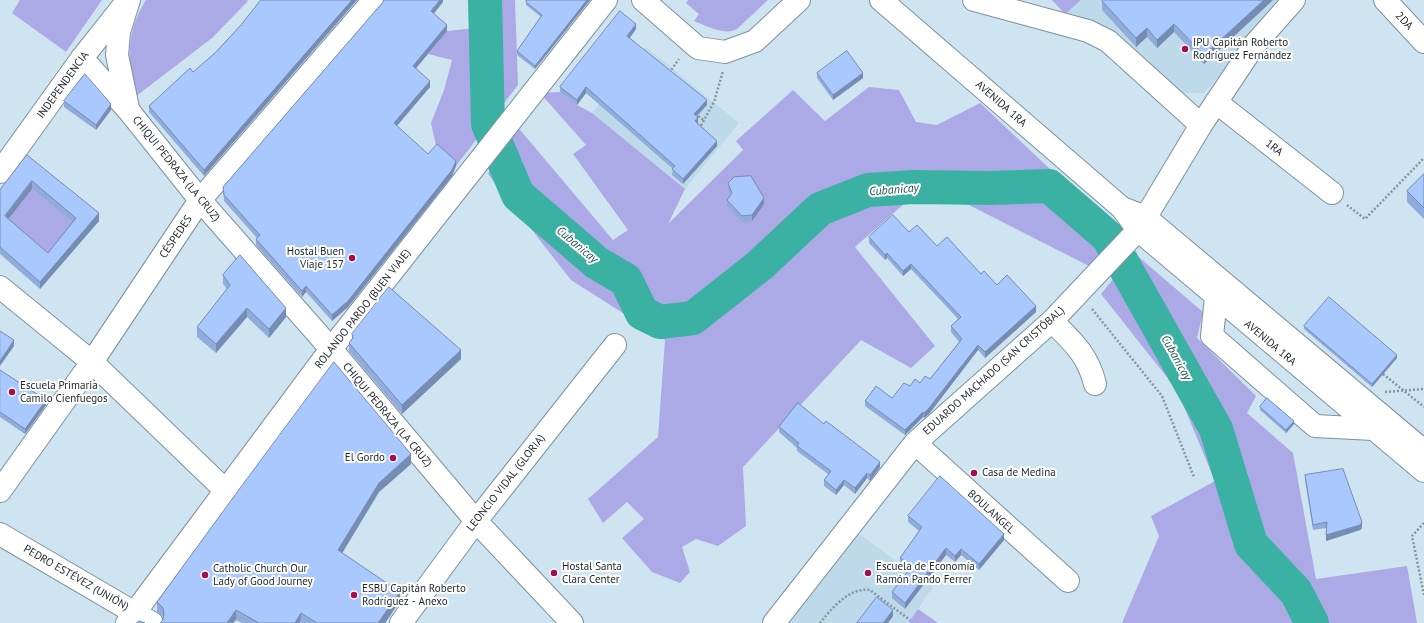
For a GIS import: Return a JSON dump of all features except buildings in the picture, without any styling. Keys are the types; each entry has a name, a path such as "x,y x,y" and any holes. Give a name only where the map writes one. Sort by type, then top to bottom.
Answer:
{"street":[{"name":"INDEPENDENCIA","path":"0,172 82,58 128,0"},
{"name":"CHIQUI PEDRAZA (LA CRUZ)","path":"128,0 119,32 117,55 129,111"},
{"name":"CÉSPEDES","path":"0,491 92,362 200,200 374,0"},
{"name":"ROLANDO PARDO (BUEN VIAJE)","path":"138,620 225,490 331,349 606,0"},
{"path":"643,0 698,48 725,52 755,41 800,0"},
{"name":"AVENIDA 1RA","path":"881,0 1122,208 1138,229 1216,297 1424,471"},
{"path":"974,0 1088,31 1108,42 1202,125"},
{"name":"EDUARDO MACHADO (SAN CRISTÓBAL)","path":"774,623 915,443 1052,321 1138,229 1216,102 1254,44 1294,0"},
{"name":"2DA","path":"1385,0 1424,42"},
{"name":"CHIQUI PEDRAZA (LA CRUZ)","path":"82,58 129,111 200,200 331,349 476,521 572,623"},
{"name":"1RA","path":"1216,102 1332,193"},
{"name":"AVENIDA 1RA","path":"1138,229 1353,393 1424,452"},
{"path":"0,286 92,362 225,490"},
{"path":"1216,297 1212,336 1315,426 1372,429"},
{"path":"1052,321 1086,358 1091,368 1095,384"},
{"name":"LEONCIO VIDAL (GLORIA)","path":"400,623 476,521 615,345"},
{"path":"1397,430 1424,441"},
{"name":"BOULANGEL","path":"915,443 1068,581"},
{"name":"PEDRO ESTÉVEZ (UNIÓN)","path":"0,534 138,620"}],"path":[{"path":"668,74 692,43"},
{"path":"698,131 705,122 714,102 730,51"},
{"path":"693,113 705,122"},
{"path":"1332,193 1365,219 1424,158"},
{"path":"1079,293 1162,396 1194,477"},
{"path":"1383,374 1424,407"},
{"path":"1353,393 1424,389"},
{"path":"1424,523 1412,536 1424,595"},
{"path":"820,623 837,602 866,589 870,590 910,620"}],"shaded area":[{"path":"20,0 102,0 66,52 12,13"},
{"path":"146,0 248,1 212,38 135,97 130,59 131,36 139,12"},
{"path":"475,0 515,0 518,85 456,166 437,150 431,123 444,90 452,60 428,54 447,31 477,28"},
{"path":"688,0 768,0 737,29 732,31 721,31 694,21 699,14 686,3"},
{"name":"IPU Capitán Roberto Rodríguez Fernández","path":"1052,0 1285,0 1204,93 1180,93 1065,14"},
{"path":"1052,0 1081,0 1065,14"},
{"path":"646,47 739,123 685,189 592,113"},
{"path":"869,87 899,90 916,122 937,125 980,103 1051,170 1121,229 1089,266 969,205 913,196 855,247 935,346 911,368 861,340 743,467 746,526 718,546 696,539 682,547 690,572 680,583 652,572 622,538 644,519 627,502 603,523 588,499 658,437 665,340 571,280 488,174 499,148 516,125 613,240 628,230 573,154 586,145 540,93 560,92 577,105 592,113 685,189 668,224 743,150 736,141 793,90 825,121"},
{"path":"32,189 76,225 48,260 5,223"},
{"path":"1134,253 1203,312 1197,338 1256,396 1247,413 1293,453 1316,579 1407,566 1417,623 1122,623 1159,536 1151,516 1215,481 1177,390 1101,294"},
{"name":"Escuela de Economía Ramón Pando Ferrer","path":"856,532 933,587 908,623 784,623"},
{"path":"918,609 938,623 908,623"}],"waterway":[{"name":"Cubanicay","path":"485,0 488,124 518,195 597,263 626,280 642,313 660,322 693,318 759,266 820,209 868,190 914,187 990,188 1049,186 1108,237 1216,429 1251,544 1296,592 1312,623"}],"place":[{"name":"IPU Capitán Roberto Rodríguez Fernández","path":"1185,49"},
{"name":"Hostal Buen Viaje 157","path":"352,258"},
{"name":"Escuela Primaria Camilo Cienfuegos","path":"12,392"},
{"name":"El Gordo","path":"393,458"},
{"name":"Casa de Medina","path":"974,473"},
{"name":"Hostal Santa Clara Center","path":"554,573"},
{"name":"Escuela de Economía Ramón Pando Ferrer","path":"868,573"},
{"name":"Catholic Church Our Lady of Good Journey","path":"205,575"},
{"name":"ESBU Capitán Roberto Rodríguez - Anexo","path":"354,595"}]}
